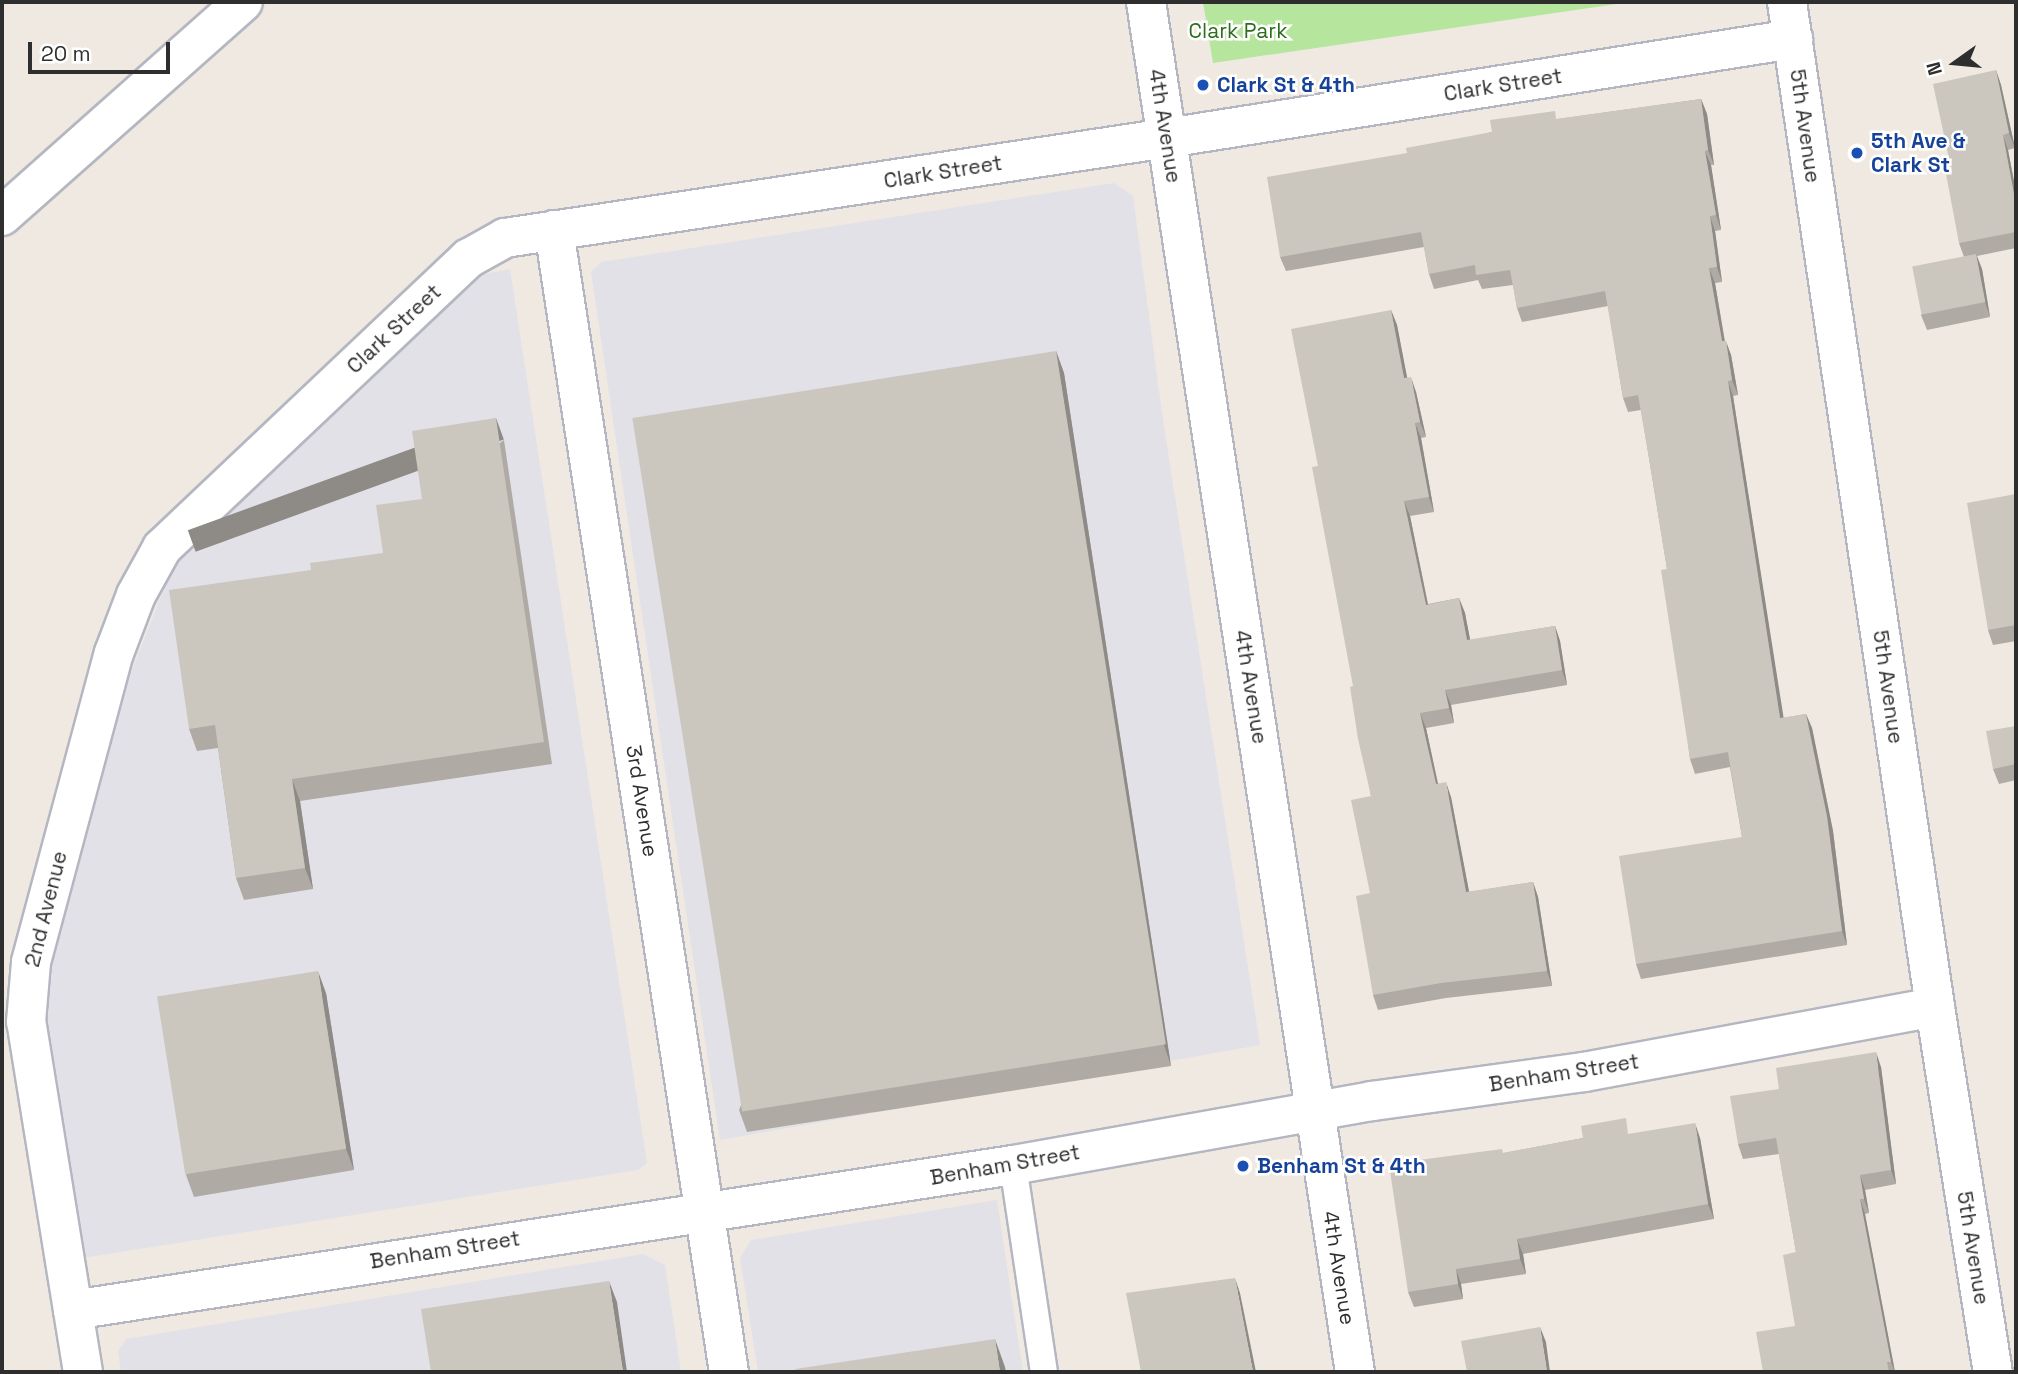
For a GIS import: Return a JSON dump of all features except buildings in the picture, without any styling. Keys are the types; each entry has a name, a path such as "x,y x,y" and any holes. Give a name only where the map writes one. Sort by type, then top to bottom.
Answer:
{"street":[{"path":"2,216 243,2"},
{"name":"4th Avenue","path":"1146,2 1355,1372"},
{"name":"5th Avenue","path":"1787,2 1935,1007 1993,1372"},
{"name":"Clark Street","path":"196,516 469,258 505,238 1167,138 1793,39"},
{"name":"3rd Avenue","path":"554,230 729,1372"},
{"name":"2nd Avenue","path":"83,1372 26,1021 31,962 114,653 136,594 162,548 196,516"},
{"name":"Benham Street","path":"73,1310 692,1212 706,1213 1013,1165 1315,1110 1584,1072 1935,1007"}],"lane":[{"path":"1013,1165 1044,1372"}],"shaded area":[{"path":"1114,183 1133,196 1162,413 1260,1045 720,1140 591,272 601,262"},
{"path":"510,269 647,1163 638,1170 76,1259 46,1034 53,946 95,763 174,564 479,275"},
{"path":"997,1200 1023,1372 758,1372 740,1258 751,1240"},
{"path":"643,1254 665,1265 681,1372 121,1372 118,1351 126,1339"}],"green space":[{"name":"Clark Park","path":"1203,2 1630,2 1213,63"}],"place":[{"name":"Clark St & 4th","path":"1203,85"},
{"name":"5th Ave & Clark St","path":"1857,153"},
{"name":"Benham St & 4th","path":"1243,1166"}]}
